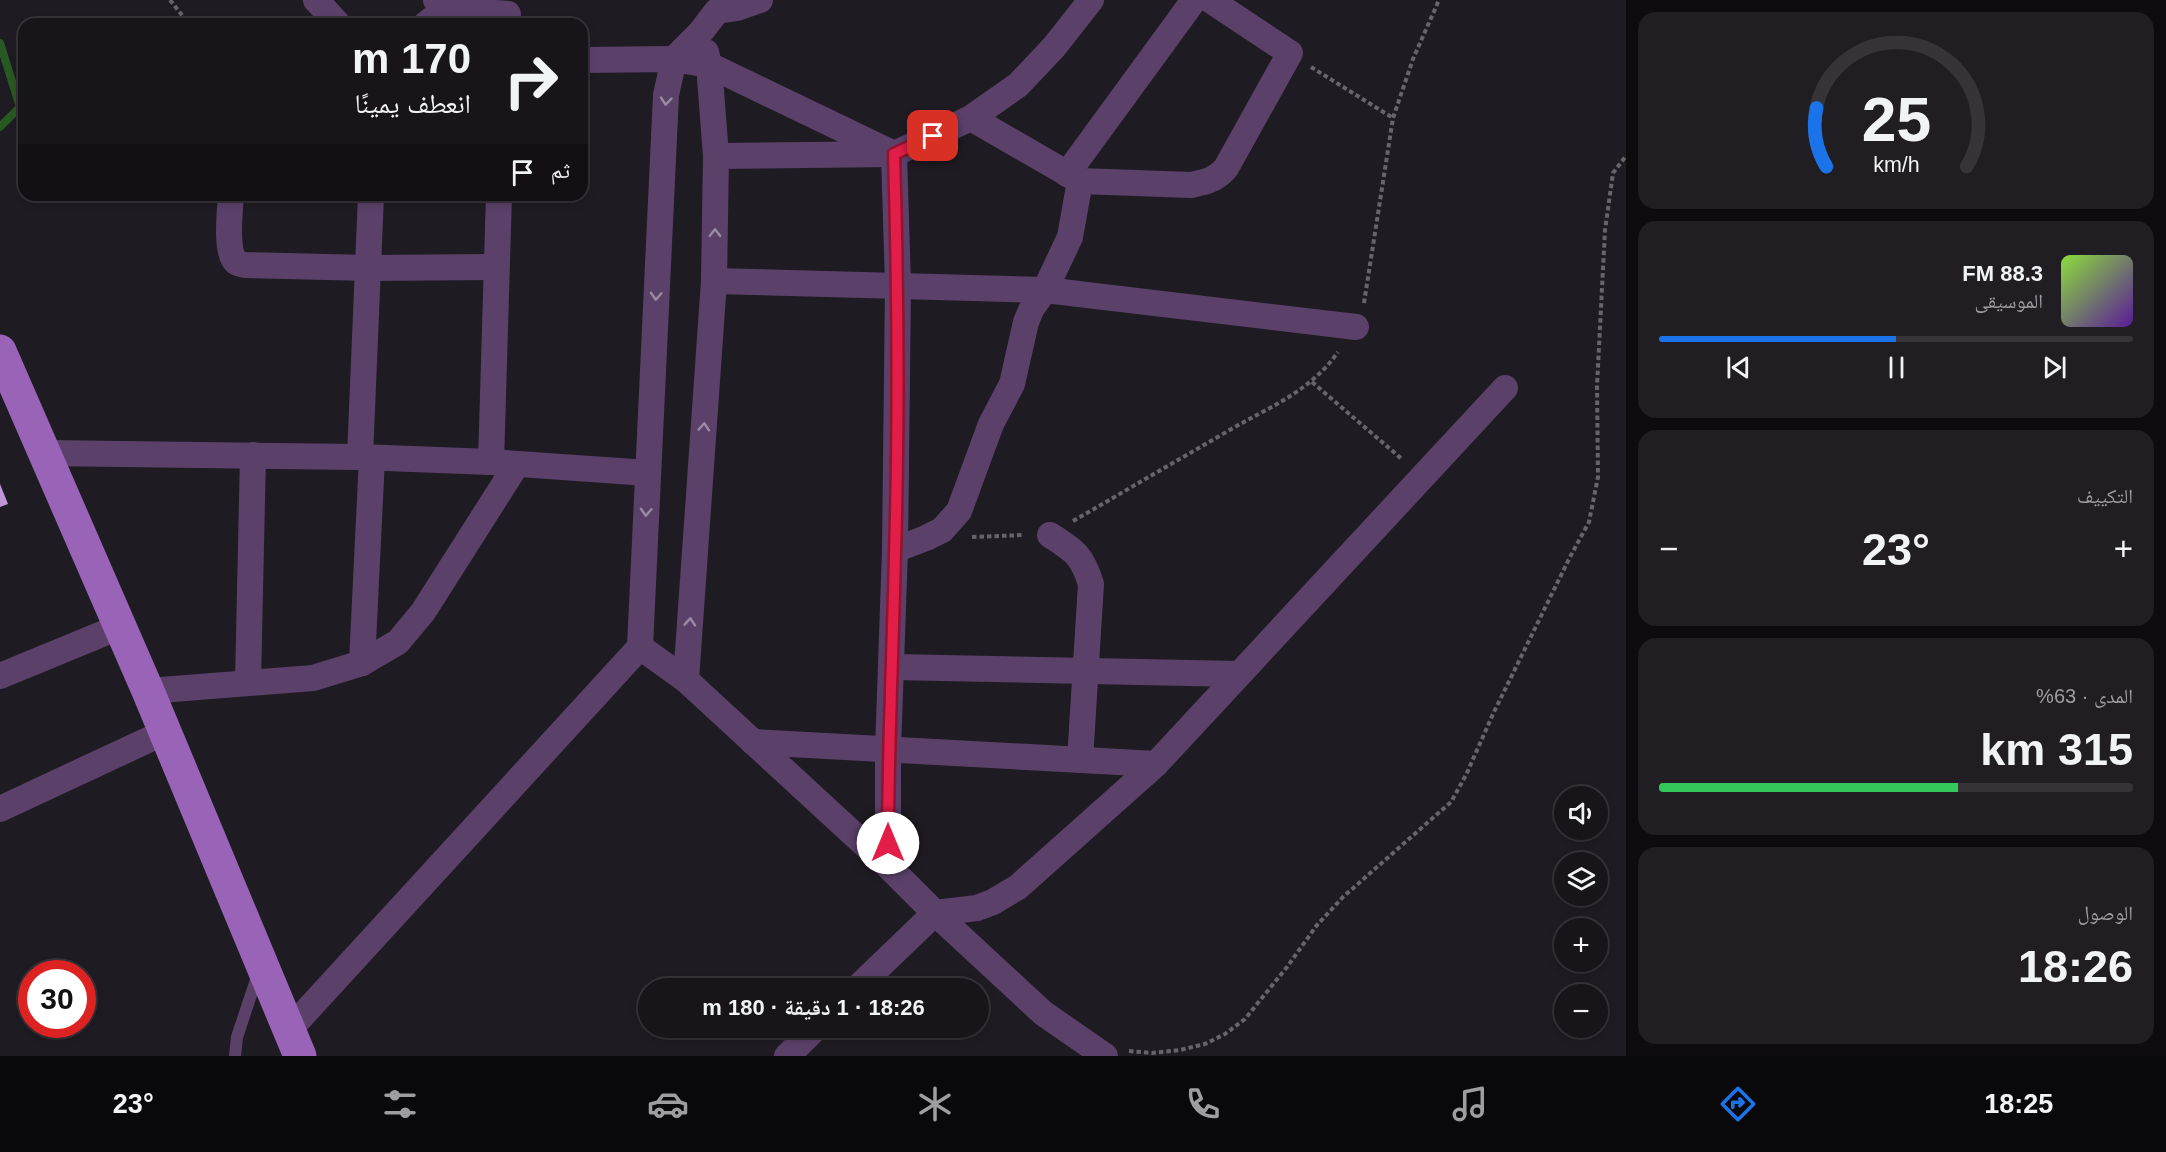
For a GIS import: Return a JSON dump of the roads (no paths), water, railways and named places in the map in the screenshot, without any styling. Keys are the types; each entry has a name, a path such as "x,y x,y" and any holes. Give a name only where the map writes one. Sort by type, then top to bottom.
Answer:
{"main road":[{"path":"0,351 148,691 295,1043"}],"street":[{"path":"316,0 332,18"},
{"path":"295,1043 640,647 666,95 674,59 700,33 712,6 737,8 760,0"},
{"path":"716,156 894,154 971,118 1018,85 1054,47 1091,0"},
{"path":"895,550 942,530 959,511 991,424 1012,384 1026,322 1032,308 1046,290 1070,237 1073,178 1194,0"},
{"path":"971,118 1073,178 1191,185 1219,176 1226,168 1290,53 1210,0"},
{"path":"436,11 509,13"},
{"path":"686,680 714,281 716,156 709,65 700,33"},
{"path":"588,60 674,59 709,65 894,154"},
{"path":"888,866 888,750 895,550 898,285 894,154"},
{"path":"231,201 229,246 231,255 236,262 245,265 368,268 496,267"},
{"path":"362,663 370,201"},
{"path":"491,462 499,201"},
{"path":"714,281 1046,290 1356,327"},
{"path":"867,978 935,913 977,908 993,902 1018,887 1156,764 1505,388"},
{"path":"46,453 366,457 491,462 648,473"},
{"path":"248,682 253,455"},
{"path":"148,691 313,678 362,663 398,642 423,612 517,464"},
{"path":"1050,535 1072,549 1078,556 1084,564 1091,584 1080,760"},
{"path":"0,676 119,627"},
{"path":"640,647 686,680 888,866 1036,1007 1100,1052"},
{"path":"892,667 1239,674"},
{"path":"0,809 165,732"},
{"path":"753,742 1156,764"},
{"path":"787,1056 806,1038"}],"lane":[{"path":"235,1056 237,1037 262,964"}],"waterway":[{"path":"0,43 18,101"},
{"path":"0,127 18,109"}]}
